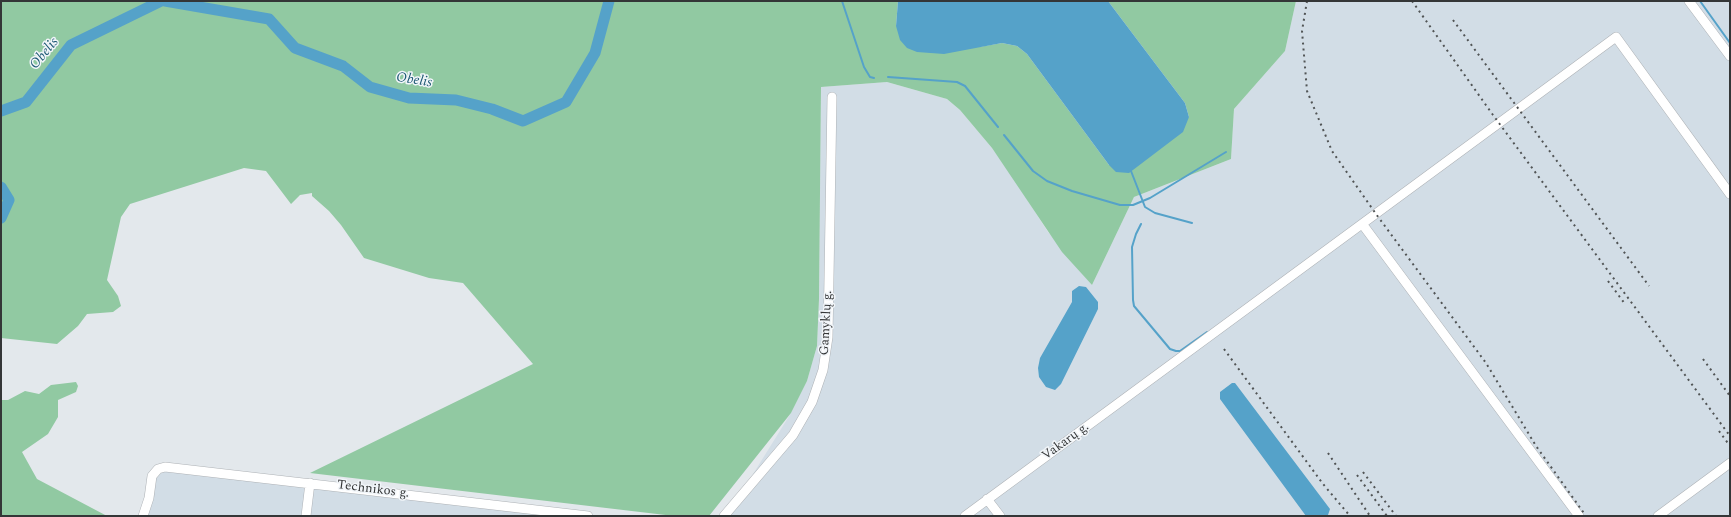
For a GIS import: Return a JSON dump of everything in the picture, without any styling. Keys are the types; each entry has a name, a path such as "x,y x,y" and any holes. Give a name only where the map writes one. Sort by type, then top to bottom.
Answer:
{"street":[{"path":"1690,1 1730,56"},
{"name":"Vakarų g.","path":"964,516 1616,37 1730,194"},
{"name":"Gamyklų g.","path":"724,516 793,435 812,402 823,370 828,336 832,97"},
{"path":"1363,224 1579,516"},
{"path":"1658,516 1730,463"},
{"name":"Technikos g.","path":"143,516 149,498 152,476 158,469 170,467 588,516"},
{"path":"306,516 310,483"},
{"path":"987,499 1000,516"}],"shaded area":[{"path":"1296,1 1730,1 1730,516 727,516 791,413 807,381 817,346 819,299 821,87 887,82 947,99 960,110 992,148 1048,232 1092,285 1134,197 1231,159 1234,109 1285,51"},
{"path":"167,471 551,516 146,516 155,479 162,472"}],"green space":[{"path":"1,1 898,1 896,26 979,47 1002,43 1017,46 1027,54 1109,165 1189,117 1185,103 1108,1 1296,1 1285,51 1234,109 1231,159 1134,197 1092,285 1062,252 992,148 960,110 947,99 887,82 821,87 819,299 817,346 807,381 791,413 709,516 674,516 310,473 533,364 463,283 429,278 364,258 341,225 329,211 312,196 312,193 300,195 291,204 266,171 244,168 130,204 121,217 107,280 118,296 121,306 113,312 87,314 78,326 57,344 1,338"},
{"path":"76,382 78,386 76,392 58,400 58,417 48,434 22,452 37,479 107,516 1,516 1,400 8,400 25,391 39,394 51,385"}],"water":[{"path":"898,1 1108,1 1185,103 1189,117 1183,132 1129,173 1116,172 1109,165 1027,54 1017,46 1002,43 944,54 917,52 907,48 900,40 896,26"},
{"path":"1079,286 1086,287 1098,302 1098,309 1061,384 1055,390 1046,387 1039,377 1038,368 1040,358 1072,302 1072,291"},
{"path":"1232,383 1235,383 1330,509 1328,515 1306,516 1220,399 1220,392"}],"waterway":[{"name":"Obelis","path":"1,111 26,102 71,45 161,1"},
{"name":"Obelis","path":"165,1 269,19 295,48 343,66 370,87 409,98 456,100 492,109 523,121 566,102 595,53 609,1"},
{"path":"842,1 864,67 870,77 874,78"},
{"path":"1700,1 1730,43"},
{"path":"888,77 957,82 965,86 998,127"},
{"path":"1004,135 1033,171 1047,181 1072,191 1120,205 1133,205 1150,198 1226,152"},
{"path":"1131,171 1145,207 1155,213 1192,223"},
{"name":"Obelis","path":"1,187 9,200 1,218"},
{"path":"1141,224 1132,247 1134,306 1170,349 1180,351 1207,332"}],"railway":[{"path":"1307,1 1302,31 1307,91 1332,151 1376,214 1486,363 1536,446 1586,516"},
{"path":"1412,1 1493,115 1730,436"},
{"path":"1453,20 1649,286"},
{"path":"1608,281 1625,304"},
{"path":"1224,349 1323,484 1350,516"},
{"path":"1703,359 1730,396"},
{"path":"1719,431 1730,446"},
{"path":"1328,453 1370,516"},
{"path":"1363,472 1396,516"},
{"path":"1357,475 1387,516"}]}
